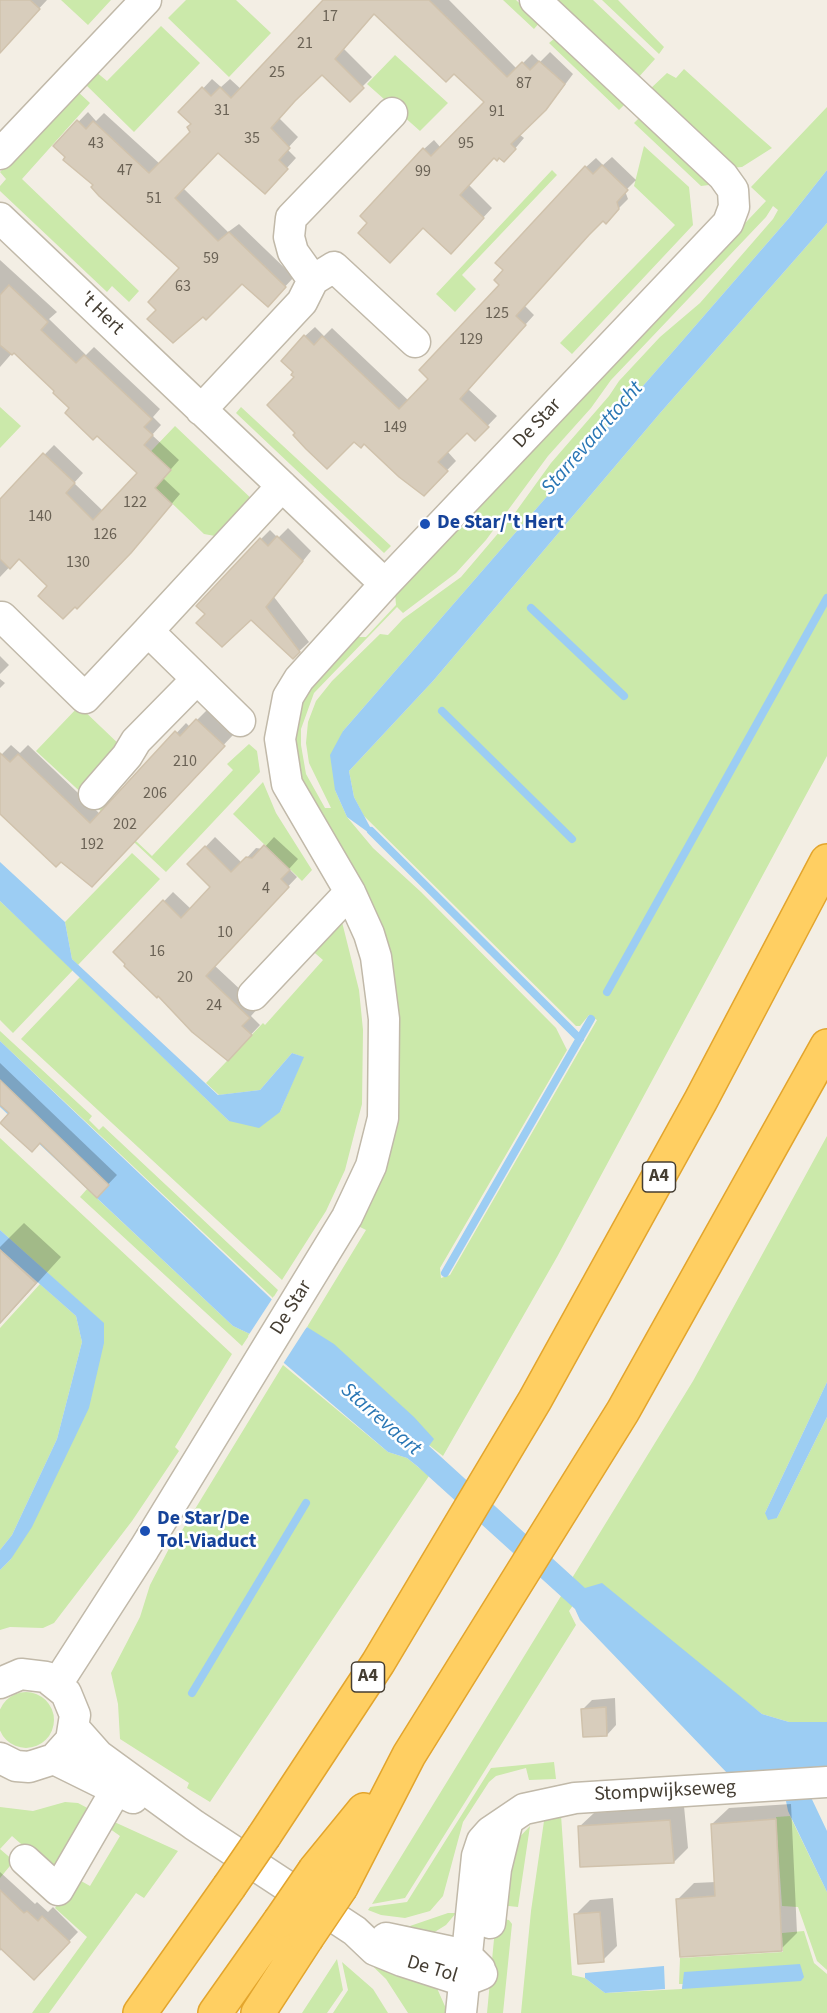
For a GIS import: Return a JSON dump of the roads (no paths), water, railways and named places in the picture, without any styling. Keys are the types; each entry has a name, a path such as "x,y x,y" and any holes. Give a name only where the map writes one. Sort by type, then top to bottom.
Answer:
{"highway":[{"name":"A4","path":"140,2013 264,1836 378,1663 475,1501 696,1111 827,861"},
{"path":"215,2013 293,1930 409,1755 534,1556 634,1390 827,1046"},
{"path":"258,2013 293,1930"}],"street":[{"path":"0,154 146,0"},
{"name":"De Star","path":"57,1684 144,1549 348,1217 371,1166 383,1118 386,1060 380,979 369,934 350,892 287,784 280,739 288,697 299,679 385,584 728,223 734,207 732,190 723,176 536,0"},
{"path":"313,280 293,252 290,237 291,218 392,113"},
{"name":"'t Hert","path":"0,218 385,584"},
{"path":"201,410 302,302 313,280 334,267 415,342"},
{"path":"2,617 85,698 282,486"},
{"path":"148,631 240,721"},
{"path":"93,794 127,756 136,741 197,679"},
{"path":"253,995 350,892"},
{"path":"0,1683 21,1674 34,1673 57,1684 72,1703 74,1728 71,1740 54,1759 29,1767 1,1761"},
{"name":"De Tol","path":"74,1728 98,1755 194,1825 355,1931 472,1970"},
{"name":"De Tol","path":"54,1759 194,1825"},
{"name":"Stompwijkseweg","path":"472,1970 508,1820 524,1809 575,1798 817,1782"},
{"path":"25,1860 58,1890 116,1790"},
{"path":"461,2013 472,1970"},
{"path":"472,1970 480,2013"}],"water":[{"path":"827,170 827,223 661,412 433,681 349,771 354,797 376,838 347,817 335,790 330,755 343,731 789,218"},
{"path":"0,862 65,922 72,959 218,1095 260,1090 292,1053 304,1057 280,1112 259,1128 229,1121 0,901"},
{"name":"Starrevaart","path":"0,1041 304,1330 307,1327 334,1344 414,1417 434,1439 429,1446 585,1588 602,1583 762,1714 789,1722 827,1722 827,1767 801,1768 799,1772 827,1831 827,1892 788,1811 785,1796 729,1775 580,1620 575,1609 417,1466 407,1458 388,1452 250,1334 233,1326 0,1107"},
{"path":"0,1230 104,1323 104,1343 89,1408 32,1527 11,1559 0,1570 0,1550 12,1535 57,1439 82,1342 76,1316 0,1249"},
{"path":"827,1382 827,1417 777,1518 768,1520 765,1513"},
{"path":"800,1964 804,1977 801,1981 682,1989 684,1972"},
{"path":"664,1966 665,1989 605,1993 585,1978 585,1973"}],"waterway":[{"path":"607,992 827,598"},
{"path":"531,608 624,696"},
{"path":"442,711 572,839"},
{"path":"371,831 580,1039"},
{"path":"445,1273 591,1019"},
{"path":"192,1693 306,1503"}],"place":[{"name":"De Star/'t Hert","path":"425,524"},
{"name":"De Star/De Tol-Viaduct","path":"145,1531"}],"water label":[{"name":"Starrevaarttocht","path":"593,439"}]}
